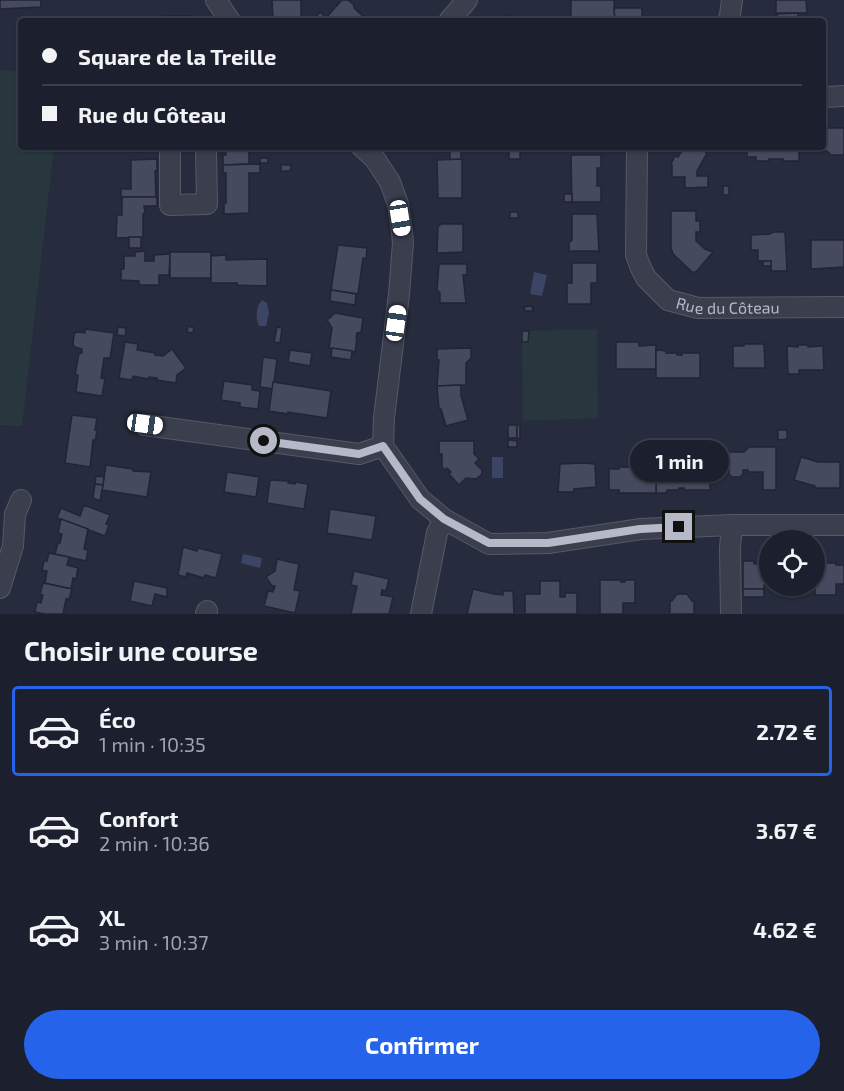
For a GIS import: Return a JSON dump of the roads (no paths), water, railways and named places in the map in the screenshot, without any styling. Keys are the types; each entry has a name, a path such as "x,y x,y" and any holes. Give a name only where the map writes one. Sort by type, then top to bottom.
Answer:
{"street":[{"path":"216,0 228,18"},
{"path":"452,18 467,0"},
{"path":"729,18 732,0"},
{"path":"826,97 844,96"},
{"path":"170,150 170,205 207,204 206,150"},
{"path":"365,150 375,159 390,182 398,204 403,243 383,446 420,499 444,519 489,543 548,543 640,529 732,525 844,525"},
{"name":"Rue du Côteau","path":"636,150 636,255 646,278 668,300 698,308 844,307"},
{"path":"145,424 359,454 383,446"},
{"path":"0,588 13,546 15,514 21,500"},
{"path":"421,614 437,533 444,519"},
{"path":"730,614 732,525"}],"water":[{"path":"534,272 547,275 542,296 530,294"},
{"path":"262,300 267,303 269,313 266,326 259,326 257,319 257,309"},
{"path":"492,457 503,457 503,478 492,478"},
{"path":"243,554 262,558 260,568 241,563"}]}
